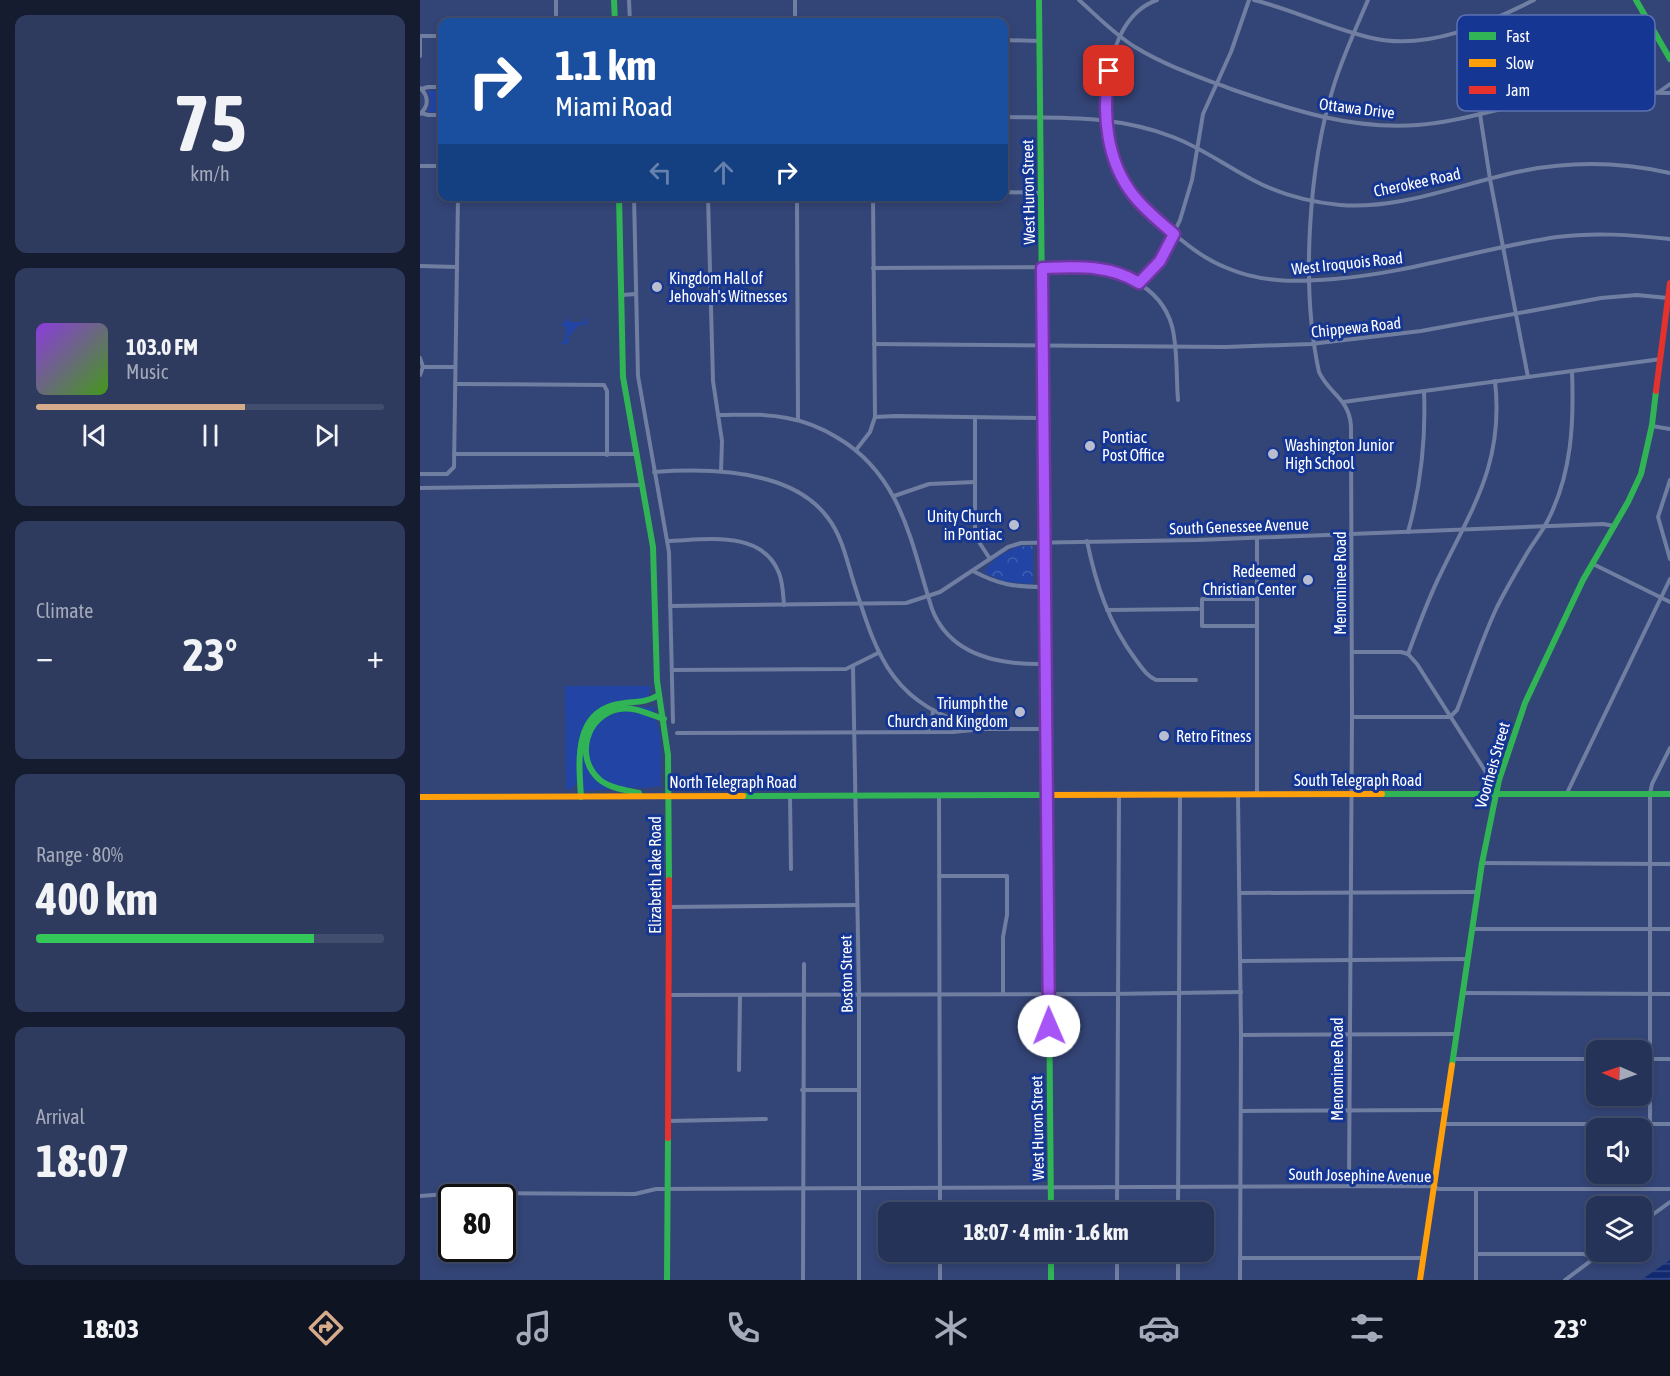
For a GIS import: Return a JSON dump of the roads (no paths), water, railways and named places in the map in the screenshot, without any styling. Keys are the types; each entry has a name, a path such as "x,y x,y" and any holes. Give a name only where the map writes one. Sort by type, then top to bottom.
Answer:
{"main road":[{"path":"615,0 615,18"},
{"name":"West Huron Street","path":"1039,0 1051,1202"},
{"path":"1636,0 1645,15"},
{"path":"1655,31 1669,54"},
{"name":"Elizabeth Lake Road","path":"619,201 624,386 655,563 656,672 668,748 667,1280"},
{"name":"Voorheis Street","path":"1420,1280 1477,892 1499,780 1525,704 1580,585 1615,526 1641,474 1652,425 1668,317 1670,283"},
{"path":"581,797 579,746 583,730 588,722 608,707 645,703 659,695"},
{"path":"648,796 610,786 599,780 587,762 586,740 594,723 602,716 614,711 630,709 664,719"},
{"name":"South Telegraph Road","path":"1046,795 1670,794"},
{"name":"North Telegraph Road","path":"420,797 1046,795"},
{"path":"1051,1262 1051,1280"}],"street":[{"path":"556,0 556,18"},
{"path":"629,0 630,18"},
{"path":"795,0 795,18"},
{"name":"Ottawa Drive","path":"1079,0 1120,36 1152,57 1287,108 1325,118 1362,124 1398,125 1440,122 1493,111"},
{"name":"West Iroquois Road","path":"1157,0 1137,11 1120,36 1108,78 1107,120 1113,157 1126,184 1145,208 1207,259 1239,273 1275,281 1310,281 1403,270 1503,248 1581,235 1619,234 1670,239"},
{"path":"1139,283 1160,261 1188,199 1203,114 1235,42 1249,0"},
{"path":"1254,0 1354,33 1393,41 1429,39 1457,31"},
{"name":"Menominee Road","path":"1349,1186 1351,422 1343,402 1320,375 1314,344 1310,281 1312,201 1325,118 1337,74 1368,0"},
{"path":"1501,15 1534,0"},
{"path":"420,56 420,36 438,36"},
{"path":"1008,40 1040,41"},
{"path":"1659,92 1670,84"},
{"path":"438,87 421,89 426,94 427,101 426,108 421,113 438,115"},
{"name":"Ottawa Drive","path":"1655,92 1670,93"},
{"path":"1480,114 1490,179 1528,377"},
{"name":"Cherokee Road","path":"1008,117 1107,120 1158,131 1198,148 1260,184 1312,201 1349,205 1401,201 1534,169 1577,164 1631,166 1670,173"},
{"path":"420,166 438,166"},
{"path":"1008,192 1041,193"},
{"path":"420,474 446,474 454,467 458,201"},
{"path":"634,201 639,385 667,541 673,722"},
{"path":"708,201 713,381 722,448 721,471"},
{"path":"797,201 798,420"},
{"path":"856,450 870,432 875,417 873,201"},
{"path":"420,266 457,267"},
{"path":"873,267 1101,268 1118,273 1139,283 1165,310 1172,327 1178,400"},
{"path":"621,294 636,294"},
{"name":"Chippewa Road","path":"874,344 1236,347 1314,344 1421,331 1609,297 1636,295 1668,298"},
{"path":"420,358 423,367 420,375"},
{"path":"1343,402 1661,359"},
{"path":"423,367 455,367"},
{"path":"1352,717 1450,717 1457,710 1480,646 1497,609 1518,567 1545,526 1558,495 1569,457 1573,417 1572,371"},
{"path":"1408,654 1433,589 1484,483 1494,447 1498,413 1495,381"},
{"path":"455,384 601,384 607,391 607,455"},
{"path":"1408,532 1423,455 1424,391"},
{"path":"718,415 774,416 798,420 832,434 856,450 879,473 894,496 905,521 928,597 941,626 950,637 963,647 1000,662 1045,664"},
{"path":"875,417 1043,418"},
{"path":"975,417 976,534 990,559"},
{"path":"1652,425 1670,429"},
{"path":"454,454 636,454"},
{"path":"654,472 721,471 760,478 792,489 810,500 822,510 838,534 878,653 898,681 933,710 983,729"},
{"path":"1670,480 1658,518 1670,559"},
{"path":"894,496 933,483 975,482"},
{"path":"420,488 642,485"},
{"name":"South Genessee Avenue","path":"670,606 898,604 928,597 951,586 1013,544 1257,538 1608,524 1615,526"},
{"path":"1257,538 1257,794"},
{"path":"667,541 734,540 757,548 767,555 778,569 782,582 784,605"},
{"path":"1088,541 1094,574 1107,610 1124,642 1150,677 1159,680 1196,680"},
{"path":"1592,564 1670,602"},
{"path":"973,571 1006,586 1044,587"},
{"path":"1567,794 1670,579"},
{"path":"1257,599 1202,599 1202,626 1257,626"},
{"path":"1107,610 1198,609"},
{"path":"1352,652 1408,654 1417,664 1489,777"},
{"path":"672,670 842,669 853,667 878,653"},
{"name":"Boston Street","path":"853,667 859,993 858,1280"},
{"path":"926,732 932,722 933,710"},
{"path":"677,733 1045,729"},
{"path":"1650,1040 1650,794 1652,784 1670,748"},
{"path":"1178,1202 1180,794"},
{"path":"1238,794 1241,961 1240,1280"},
{"path":"939,795 940,1202"},
{"path":"1117,1202 1119,795"},
{"path":"790,796 791,869"},
{"path":"1482,863 1670,864"},
{"path":"939,876 1007,876 1007,915 1003,937 1003,994"},
{"path":"1240,894 1477,892"},
{"path":"669,907 857,905"},
{"path":"1472,928 1670,929"},
{"path":"1241,961 1467,959"},
{"path":"803,1280 804,964"},
{"path":"668,995 1241,992"},
{"path":"1462,993 1670,994"},
{"path":"740,995 740,1070"},
{"path":"1241,1035 1457,1034"},
{"path":"1453,1059 1586,1059"},
{"path":"1652,1059 1670,1059"},
{"path":"802,1090 859,1090"},
{"path":"1241,1111 1446,1110"},
{"path":"668,1121 766,1119"},
{"path":"1443,1124 1586,1124"},
{"path":"1652,1124 1670,1124"},
{"name":"South Josephine Avenue","path":"420,1196 459,1193 635,1194 656,1189 1117,1186 1670,1189"},
{"path":"1476,1189 1476,1280"},
{"path":"1652,1215 1670,1202"},
{"path":"1476,1254 1586,1255"},
{"path":"1240,1258 1424,1258"},
{"path":"940,1262 940,1280"},
{"path":"1117,1262 1117,1280"},
{"path":"1178,1262 1178,1280"},
{"path":"1565,1280 1590,1262"}],"place":[{"name":"Kingdom Hall of Jehovah's Witnesses","path":"657,287"},
{"name":"Pontiac Post Office","path":"1090,446"},
{"name":"Washington Junior High School","path":"1273,454"},
{"name":"Unity Church in Pontiac","path":"1014,525"},
{"name":"Redeemed Christian Center","path":"1308,580"},
{"name":"Triumph the Church and Kingdom","path":"1020,712"},
{"name":"Retro Fitness","path":"1164,736"}]}
